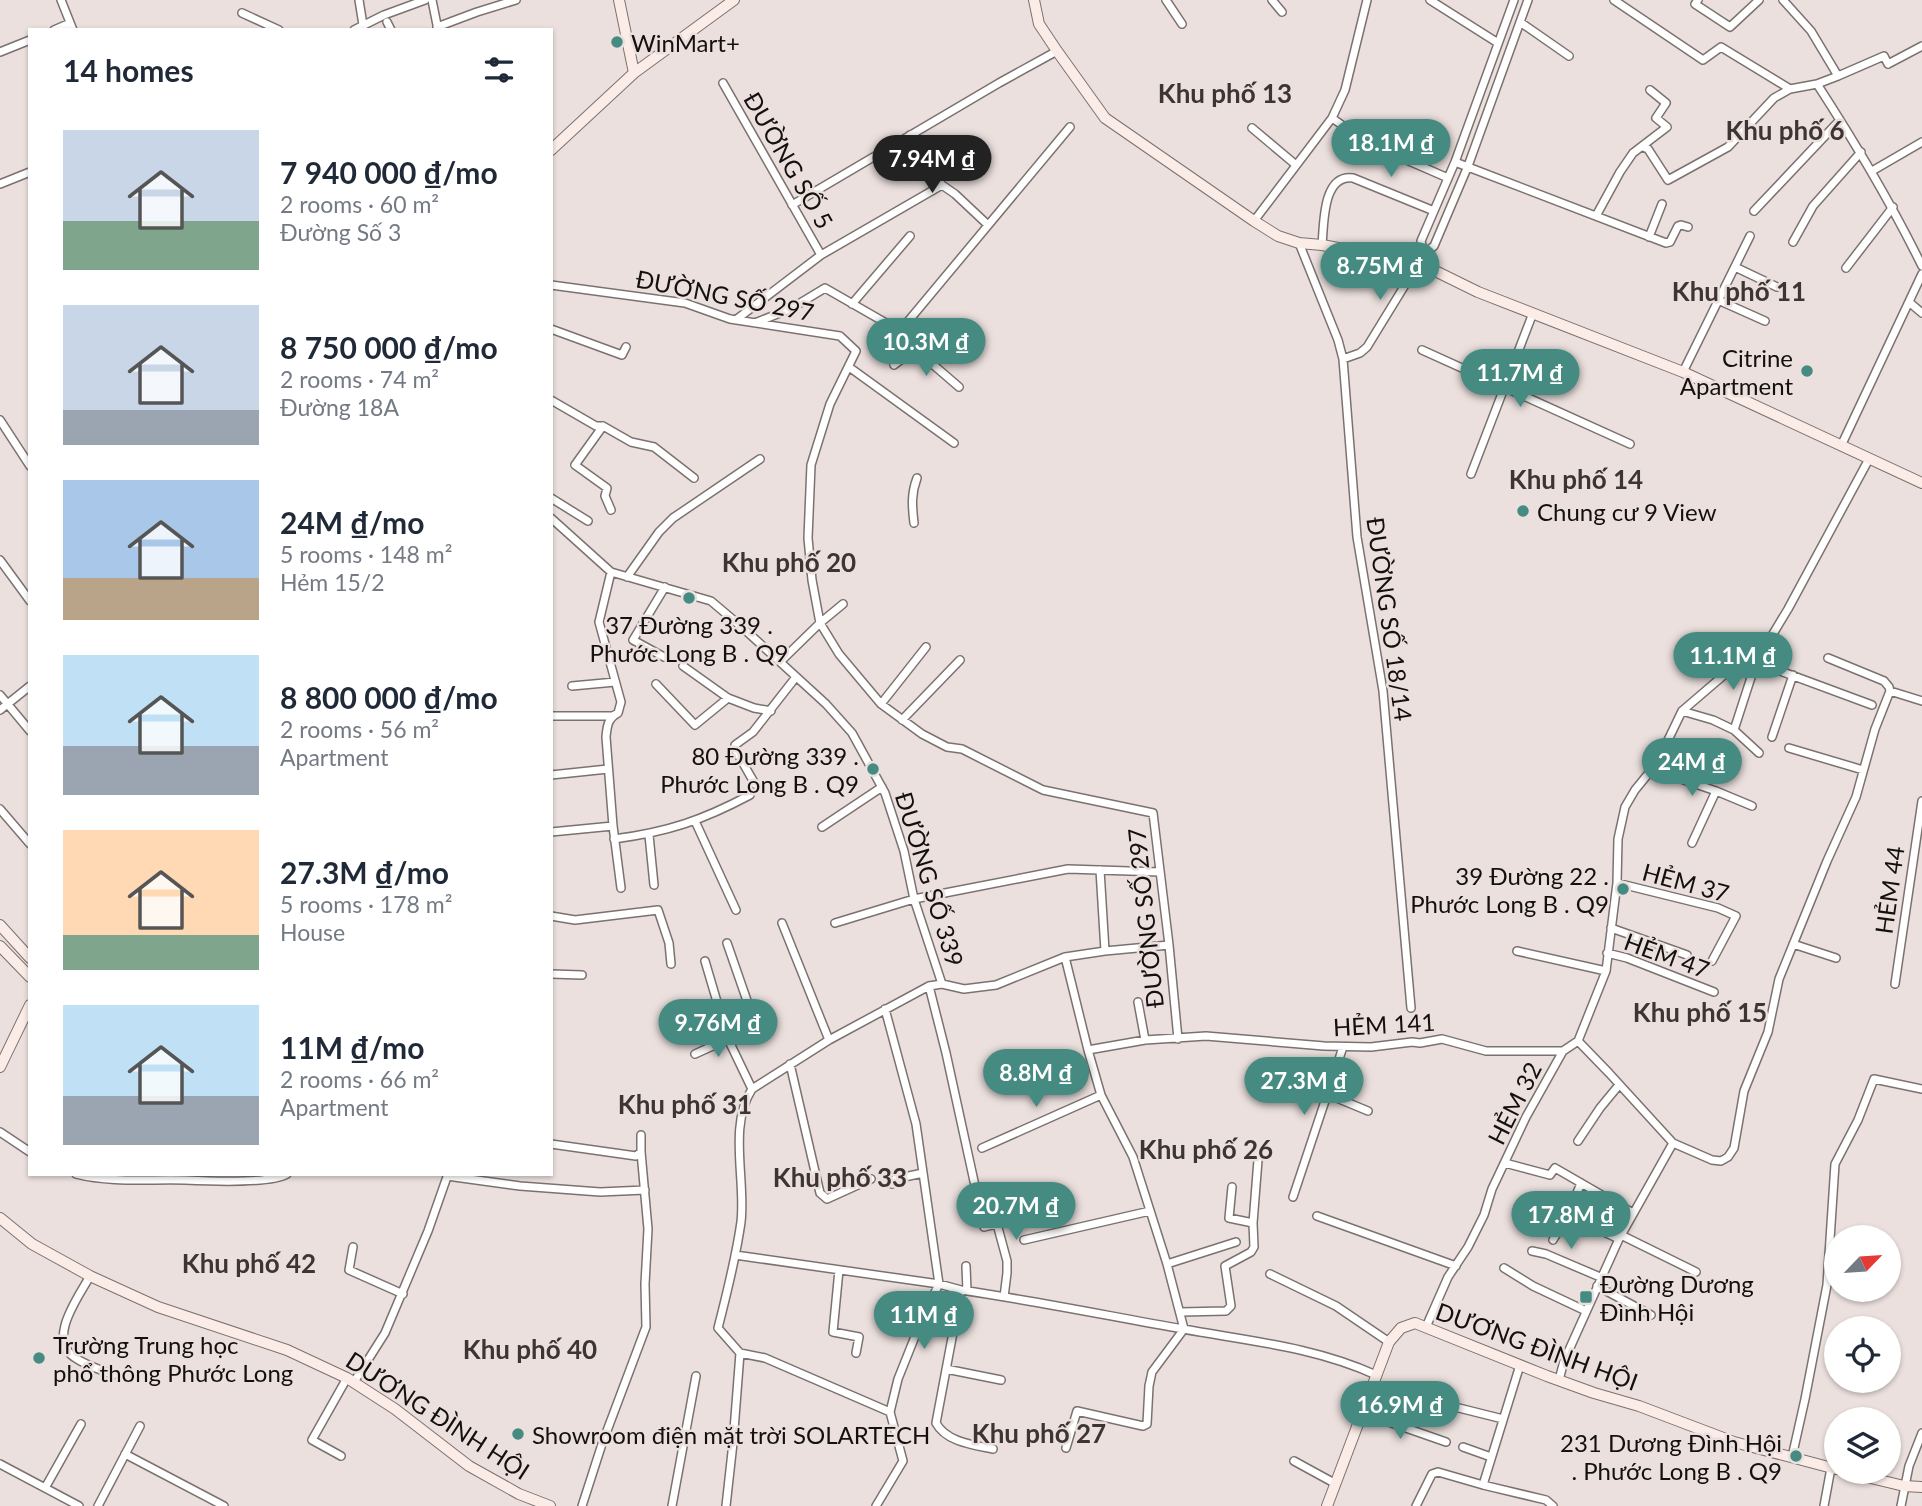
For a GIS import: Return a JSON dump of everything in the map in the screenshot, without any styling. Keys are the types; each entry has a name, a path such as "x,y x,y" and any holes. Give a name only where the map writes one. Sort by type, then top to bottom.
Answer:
{"street":[{"path":"61,0 72,26"},
{"path":"359,0 363,24"},
{"path":"357,28 425,0"},
{"path":"432,0 438,28 516,0"},
{"path":"619,0 634,73"},
{"path":"553,148 634,73 734,0"},
{"path":"1034,0 1039,24 1105,117 1133,139 1278,236 1299,243 1421,258 1478,292 1683,372 1922,483"},
{"path":"1166,0 1182,24"},
{"path":"1272,0 1282,12"},
{"path":"1254,221 1332,118 1345,90 1367,0"},
{"path":"1430,0 1498,43"},
{"path":"1421,258 1421,241 1455,162 1514,0"},
{"path":"1343,359 1360,353 1367,347 1421,258 1434,246 1468,166 1528,0"},
{"path":"1614,0 1703,60 1721,47 1790,89"},
{"path":"1698,0 1695,4 1730,27 1759,0"},
{"path":"1783,0 1811,31 1838,76"},
{"path":"242,13 275,28"},
{"path":"1520,22 1569,56"},
{"path":"0,52 28,41"},
{"path":"1643,146 1648,149 1668,180 1728,146 1774,98 1790,89 1838,76 1884,56 1888,64 1922,46"},
{"path":"792,205 1057,51"},
{"name":"ĐƯỜNG SỐ 5","path":"723,83 821,255"},
{"path":"1817,83 1893,207 1922,266"},
{"path":"1597,216 1633,153 1667,127 1656,118 1666,103 1650,90"},
{"path":"1332,118 1369,144"},
{"path":"1754,211 1840,120"},
{"path":"754,323 792,308 825,288 900,331 1070,127"},
{"path":"1252,128 1296,165"},
{"path":"910,135 942,185 988,225"},
{"path":"1872,171 1922,142"},
{"path":"1793,242 1812,206 1861,152"},
{"path":"1402,158 1448,178"},
{"path":"1455,162 1668,243 1678,226 1688,227"},
{"path":"0,184 28,173"},
{"path":"1322,245 1327,197 1339,180 1345,177 1434,211"},
{"path":"737,319 821,255 942,185"},
{"path":"1649,237 1661,204"},
{"path":"1846,268 1893,207"},
{"path":"852,304 910,236"},
{"path":"1683,372 1750,236"},
{"name":"ĐƯỜNG SỐ 18/14","path":"1299,243 1343,359 1357,537 1383,691 1411,1008"},
{"path":"1735,267 1777,287"},
{"path":"1841,446 1922,274"},
{"name":"ĐƯỜNG SỐ 297","path":"553,285 685,303 730,319 840,336 856,351 849,367"},
{"path":"1718,300 1765,321"},
{"path":"1909,302 1922,313"},
{"path":"1471,474 1533,313"},
{"path":"553,330 622,355 626,346"},
{"path":"894,365 915,349 959,387"},
{"path":"1423,350 1630,444"},
{"path":"820,623 808,538 811,465 830,404 849,367 954,443"},
{"path":"553,401 631,442 654,447 694,478"},
{"path":"0,420 28,463"},
{"path":"603,426 575,466 607,488 605,496 611,510"},
{"path":"627,576 659,532 673,518 760,459"},
{"path":"1734,730 1756,662 1788,609 1869,459"},
{"path":"914,523 911,507 916,478"},
{"path":"553,499 588,521"},
{"name":"ĐƯỜNG SỐ 339","path":"553,520 611,572 711,601 827,704 852,733 882,787 904,851 914,899 942,984 964,989 996,985 1065,957 1169,945"},
{"path":"0,560 28,598"},
{"path":"553,716 612,716 618,713 621,702 599,622 611,572"},
{"path":"664,657 634,640 665,587"},
{"path":"780,662 843,604"},
{"name":"ĐƯỜNG SỐ 297","path":"820,623 839,654 881,704 922,734 947,747 962,749 1043,790 1153,813 1178,1039"},
{"path":"881,704 926,647"},
{"path":"1828,658 1884,681 1890,691 1875,729 1856,797 1827,860 1779,979 1768,1032 1744,1091 1734,1148 1728,1157 1721,1161 1712,1160 1673,1143 1578,1041 1606,971 1617,883 1618,839 1625,807 1653,769 1682,711 1731,670 1756,662 1872,705"},
{"path":"902,720 960,660"},
{"path":"683,666 728,698 771,711"},
{"path":"1772,737 1793,675"},
{"path":"755,784 736,751 735,744 753,732 796,677"},
{"path":"572,686 615,682"},
{"path":"656,684 695,725 728,698"},
{"path":"3,708 28,688"},
{"path":"1890,691 1922,701"},
{"path":"0,695 3,708 28,729"},
{"path":"1682,711 1713,720 1734,730 1759,753"},
{"path":"612,716 607,725 606,737 614,839 621,888"},
{"path":"1789,748 1863,770"},
{"path":"553,775 608,769"},
{"path":"1653,769 1752,806"},
{"path":"822,827 882,787"},
{"path":"1692,843 1716,791"},
{"path":"614,839 649,835 695,821 750,795"},
{"name":"HẺM 44","path":"1895,984 1922,801"},
{"path":"0,809 28,842"},
{"path":"695,821 736,910"},
{"path":"553,832 613,826"},
{"path":"649,835 654,885"},
{"path":"835,923 914,899 1068,869 1160,872"},
{"path":"1100,870 1105,951"},
{"name":"HẺM 37","path":"1617,883 1718,908 1736,916 1712,961"},
{"path":"553,916 575,919 658,910 669,943 671,964"},
{"path":"782,923 829,1040"},
{"path":"0,925 28,956"},
{"path":"1611,928 1687,955"},
{"path":"724,1023 751,1015 727,943"},
{"path":"1793,944 1836,958"},
{"path":"0,947 28,976"},
{"path":"1517,951 1606,971"},
{"name":"HẺM 47","path":"1607,953 1627,958 1714,992"},
{"path":"1065,957 1101,1095 1133,1157 1167,1264 1184,1329 1152,1372 1147,1424 1143,1426 1077,1411 1066,1448"},
{"path":"705,961 728,1039 752,1089"},
{"path":"553,974 582,975"},
{"path":"890,1412 765,1358 740,1353 719,1328 741,1219 741,1115 752,1089 790,1064 885,1009 929,986 942,984"},
{"path":"929,986 984,1227 997,1224 1007,1261 1004,1297"},
{"path":"1138,1002 1145,1040"},
{"path":"0,1065 28,1009"},
{"path":"876,1506 903,1461 890,1412 898,1379 939,1284 916,1124 885,1009"},
{"name":"HẺM 141","path":"1088,1050 1145,1040 1206,1036 1343,1047 1371,1047 1442,1039 1486,1051 1563,1051"},
{"path":"695,1054 728,1039"},
{"name":"HẺM 32","path":"1426,1327 1448,1277 1468,1247 1484,1215 1492,1189 1526,1117 1563,1051 1578,1041"},
{"path":"1293,1197 1343,1047"},
{"path":"790,1064 820,1193 827,1199 871,1179"},
{"path":"1831,1225 1836,1162 1858,1120 1874,1079 1922,1088"},
{"path":"1578,1141 1619,1085"},
{"path":"1328,1094 1368,1111"},
{"path":"982,1148 1101,1095"},
{"path":"0,1132 28,1151"},
{"path":"582,1506 646,1327 648,1229 641,1135"},
{"path":"1559,1380 1564,1362 1620,1237 1673,1143"},
{"path":"553,1144 636,1156 641,1152"},
{"path":"1181,1312 1230,1309 1225,1266 1251,1252 1254,1247 1253,1223 1258,1160"},
{"path":"1505,1163 1550,1175 1555,1168 1633,1213"},
{"path":"892,1184 895,1179 923,1173"},
{"path":"87,1176 122,1180 271,1179 286,1176"},
{"path":"341,1456 312,1440 385,1333 403,1294 447,1176"},
{"path":"454,1176 520,1186 600,1192 645,1190"},
{"path":"1553,1240 1568,1215 1581,1183"},
{"path":"1232,1187 1229,1218 1253,1223"},
{"path":"1024,1240 1150,1211"},
{"path":"1568,1215 1696,1272"},
{"path":"1317,1216 1455,1266"},
{"name":"DƯƠNG ĐÌNH HỘI","path":"0,1218 32,1244 90,1276 158,1307 287,1350 351,1380 395,1409 469,1466 519,1494 550,1506"},
{"path":"1167,1264 1236,1242"},
{"path":"354,1247 349,1270 403,1294"},
{"path":"1532,1251 1546,1254 1601,1277"},
{"path":"735,1255 939,1284 964,1291 1261,1342 1348,1362 1376,1375"},
{"path":"967,1266 936,1423 940,1430 964,1443 993,1449"},
{"path":"1504,1268 1533,1286 1586,1311"},
{"path":"839,1270 833,1332 859,1338 856,1353"},
{"path":"1270,1274 1336,1306 1389,1342 1328,1503"},
{"path":"90,1276 64,1324 63,1339 75,1358 113,1375"},
{"path":"1597,1286 1651,1315"},
{"path":"1792,1457 1824,1300"},
{"name":"DƯƠNG ĐÌNH HỘI","path":"1389,1342 1401,1328 1415,1323 1559,1380 1652,1410 1734,1443 1824,1466"},
{"path":"726,1506 740,1353"},
{"path":"1483,1485 1520,1365"},
{"path":"946,1369 1001,1380"},
{"path":"672,1506 695,1376"},
{"path":"1451,1406 1503,1419"},
{"path":"1363,1413 1446,1442"},
{"path":"45,1488 81,1424"},
{"path":"98,1506 140,1426"},
{"path":"1900,1506 1909,1466 1922,1433"},
{"path":"1464,1447 1491,1457"},
{"path":"125,1454 224,1506"},
{"path":"1294,1461 1336,1484"},
{"path":"0,1464 79,1506"},
{"path":"1416,1506 1432,1474 1438,1472 1553,1506"},
{"path":"1824,1506 1829,1484"},
{"path":"1896,1484 1922,1488"}],"place":[{"name":"WinMart+","path":"617,42"},
{"name":"Citrine Apartment","path":"1807,371"},
{"name":"Chung cư 9 View","path":"1523,511"},
{"name":"37 Đường 339 . Phước Long B . Q9","path":"689,598"},
{"name":"80 Đường 339 . Phước Long B . Q9","path":"873,769"},
{"name":"39 Đường 22 . Phước Long B . Q9","path":"1623,889"},
{"name":"Đường Dương Đình Hội","path":"1586,1297"},
{"name":"Trường Trung học phổ thông Phước Long","path":"39,1358"},
{"name":"Showroom điện mặt trời SOLARTECH","path":"518,1434"},
{"name":"231 Dương Đình Hội . Phước Long B . Q9","path":"1796,1456"}],"district":[{"name":"Khu phố 13","path":"1225,93"},
{"name":"Khu phố 6","path":"1785,130"},
{"name":"Khu phố 11","path":"1739,291"},
{"name":"Khu phố 14","path":"1576,479"},
{"name":"Khu phố 20","path":"789,562"},
{"name":"Khu phố 15","path":"1700,1012"},
{"name":"Khu phố 31","path":"685,1104"},
{"name":"Khu phố 26","path":"1206,1149"},
{"name":"Khu phố 33","path":"840,1177"},
{"name":"Khu phố 42","path":"249,1263"},
{"name":"Khu phố 40","path":"530,1349"},
{"name":"Khu phố 27","path":"1039,1433"}]}
